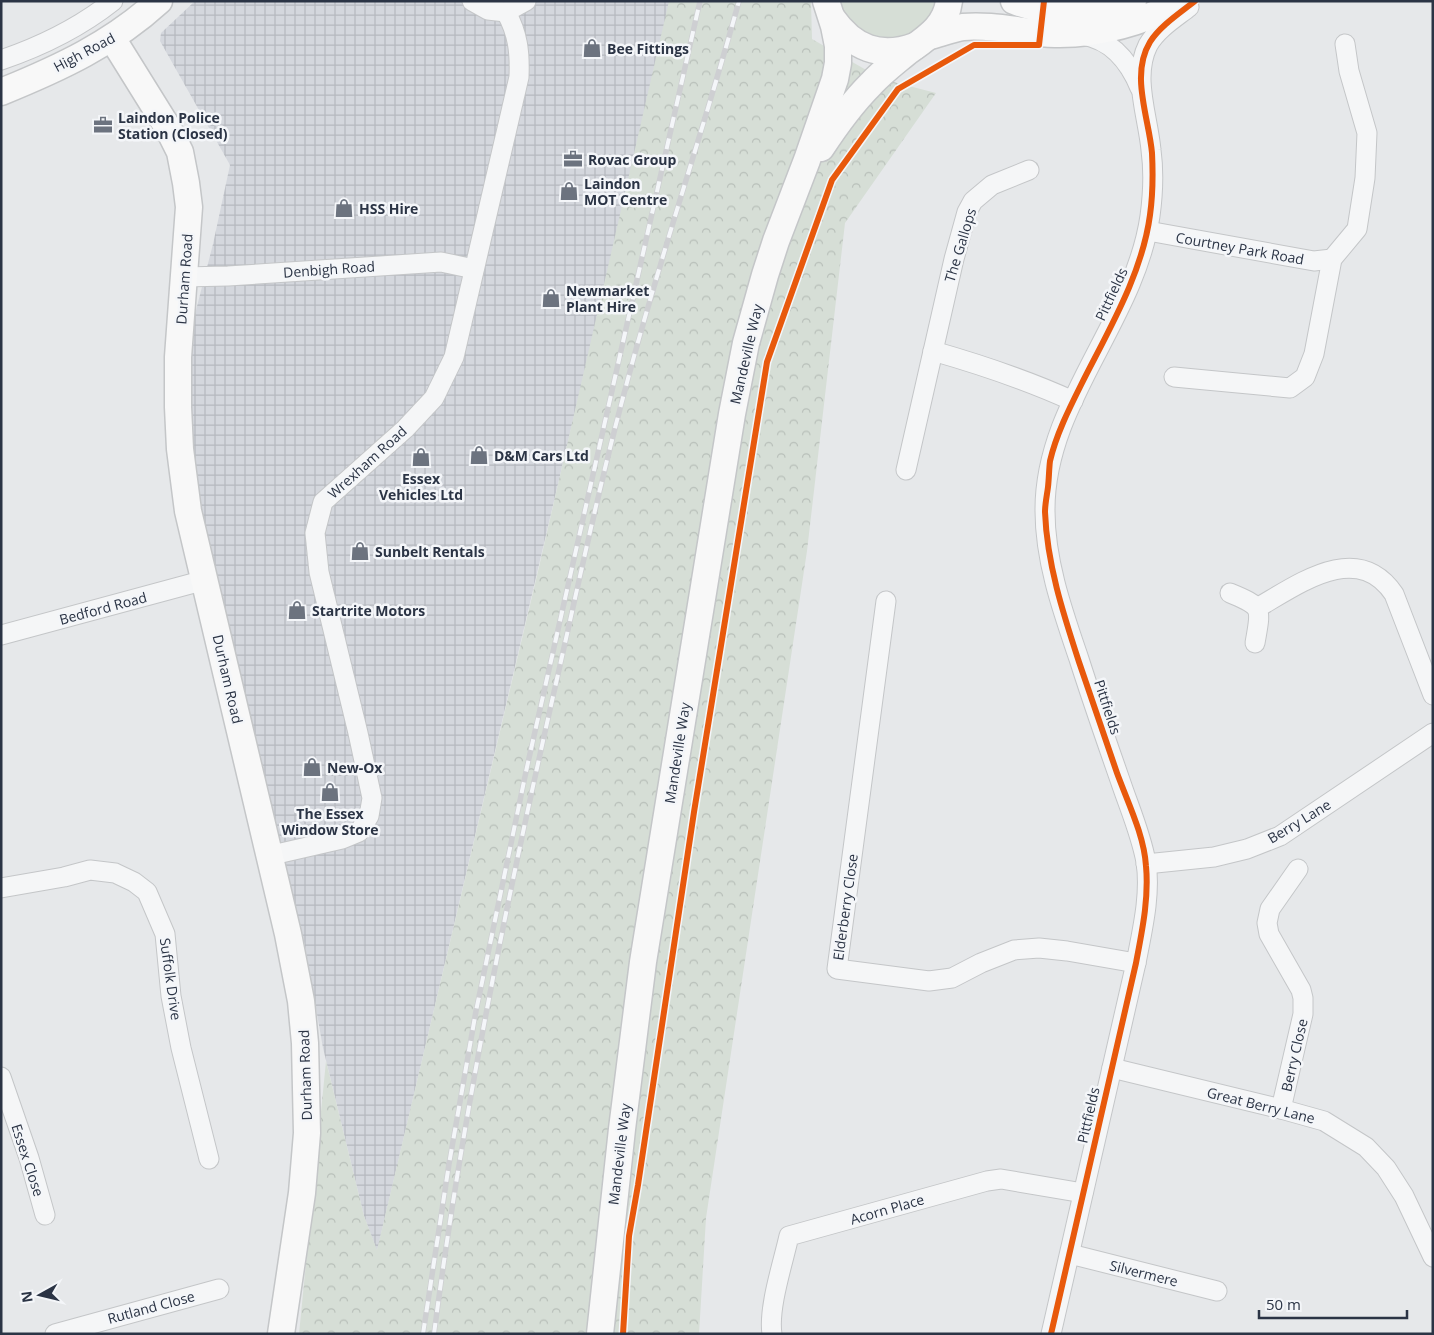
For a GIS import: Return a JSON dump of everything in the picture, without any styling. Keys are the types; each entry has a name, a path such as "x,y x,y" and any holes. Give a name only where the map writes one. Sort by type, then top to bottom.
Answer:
{"street":[{"path":"1,60 53,39 76,27 113,1"},
{"name":"High Road","path":"1,92 67,62 112,38 142,17 160,1"},
{"path":"472,1 488,10 506,12 526,1"},
{"name":"Mandeville Way","path":"799,182 823,144 854,103 882,73 924,41 940,25 950,1"},
{"path":"1014,1 1042,9 1065,12 1095,10 1133,1"},
{"path":"1069,34 1099,31 1126,25 1184,1"},
{"path":"1143,99 1141,67 1148,46 1158,32 1195,1"},
{"name":"Mandeville Way","path":"828,9 849,38 874,50 889,52 904,50 924,41"},
{"name":"Mandeville Way","path":"600,1334 622,1129 643,962 732,414 754,311 776,241 799,182 837,70 838,46 828,9"},
{"name":"Wrexham Road","path":"268,856 342,839 359,832 369,816 372,798 319,572 315,533 323,502 405,429 434,398 454,357 519,77 520,55 513,25 506,12"},
{"path":"924,41 952,29 969,27 1069,34 1099,39 1113,48 1129,67 1143,99"},
{"name":"Durham Road","path":"112,38 157,109 180,152 189,207 178,357 180,449 188,511 268,856 288,934 301,1002 306,1043 307,1133 302,1193 281,1334"},
{"path":"1174,377 1290,388 1305,377 1314,354 1332,259 1357,229 1365,178 1367,133 1349,71 1345,44"},
{"name":"Pittfields","path":"1051,1334 1136,963 1144,918 1146,864 1139,834 1097,716 1055,583 1049,552 1045,510 1050,460 1060,430 1123,300 1138,266 1148,231 1152,173 1150,136 1143,99"},
{"name":"The Gallops","path":"906,470 954,258 967,212 973,201 992,185 1029,170"},
{"name":"Courtney Park Road","path":"1148,231 1314,261 1332,259"},
{"name":"Denbigh Road","path":"184,277 228,276 441,262 474,269"},
{"path":"933,351 989,367 1039,385 1073,401"},
{"path":"1257,608 1328,570 1345,568 1373,573 1387,583 1394,594 1433,695"},
{"name":"Bedford Road","path":"1,635 205,580"},
{"path":"1230,593 1251,602 1257,608 1259,620 1255,643"},
{"name":"Elderberry Close","path":"886,600 837,969 928,981 952,978 981,963 1014,950 1039,948 1136,963"},
{"name":"Berry Lane","path":"1146,864 1214,857 1247,849 1280,836 1433,733"},
{"name":"Berry Close","path":"1281,1109 1303,1014 1303,998 1301,990 1269,934 1267,923 1270,909 1298,868"},
{"name":"Suffolk Drive","path":"1,888 90,870 115,873 134,882 146,892 156,910 165,934 171,996 181,1048 209,1159"},
{"name":"Great Berry Lane","path":"1112,1068 1324,1121 1366,1146 1386,1168 1404,1196 1433,1257"},
{"name":"Essex Close","path":"1,1077 29,1158 45,1215"},
{"name":"Acorn Place","path":"772,1334 770,1323 789,1236 987,1181 1001,1179 1083,1193"},
{"name":"Silvermere","path":"1070,1254 1217,1291"},
{"name":"Rutland Close","path":"55,1334 219,1289"}],"shaded area":[{"path":"195,1 672,1 377,1251 364,1216 323,1048 305,946 208,549 196,470 189,399 194,318 213,244 230,165 160,41 161,33"}],"green space":[{"path":"669,1 811,1 812,39 882,79 936,93 845,223 807,551 706,1218 699,1334 299,1334 326,1061 364,1216 377,1250 539,567"},
{"path":"839,1 938,1 931,16 916,31 896,38 886,38 865,33 856,27 846,16"}],"railway":[{"path":"423,1334 449,1164 476,1011 527,767 700,1"},
{"path":"434,1334 458,1172 502,931 588,541 638,341 739,1"}],"cycle path":[{"path":"623,1334 629,1236 694,812 767,362 832,180 898,89 974,45 1039,45 1044,1"},
{"path":"1051,1334 1136,963 1144,915 1147,878 1145,854 1139,831 1079,662 1052,569 1045,512 1050,464 1056,442 1068,413 1132,281 1146,237 1151,207 1153,168 1142,97 1141,68 1144,55 1154,36 1195,1"}],"place":[{"name":"Bee Fittings","path":"592,48"},
{"name":"Laindon Police Station (Closed)","path":"103,125"},
{"name":"Rovac Group","path":"573,159"},
{"name":"Laindon MOT Centre","path":"569,191"},
{"name":"HSS Hire","path":"344,208"},
{"name":"Newmarket Plant Hire","path":"551,298"},
{"name":"D&M Cars Ltd","path":"479,455"},
{"name":"Essex Vehicles Ltd","path":"421,457"},
{"name":"Sunbelt Rentals","path":"360,551"},
{"name":"Startrite Motors","path":"297,610"},
{"name":"New-Ox","path":"312,767"},
{"name":"The Essex Window Store","path":"330,792"}]}
